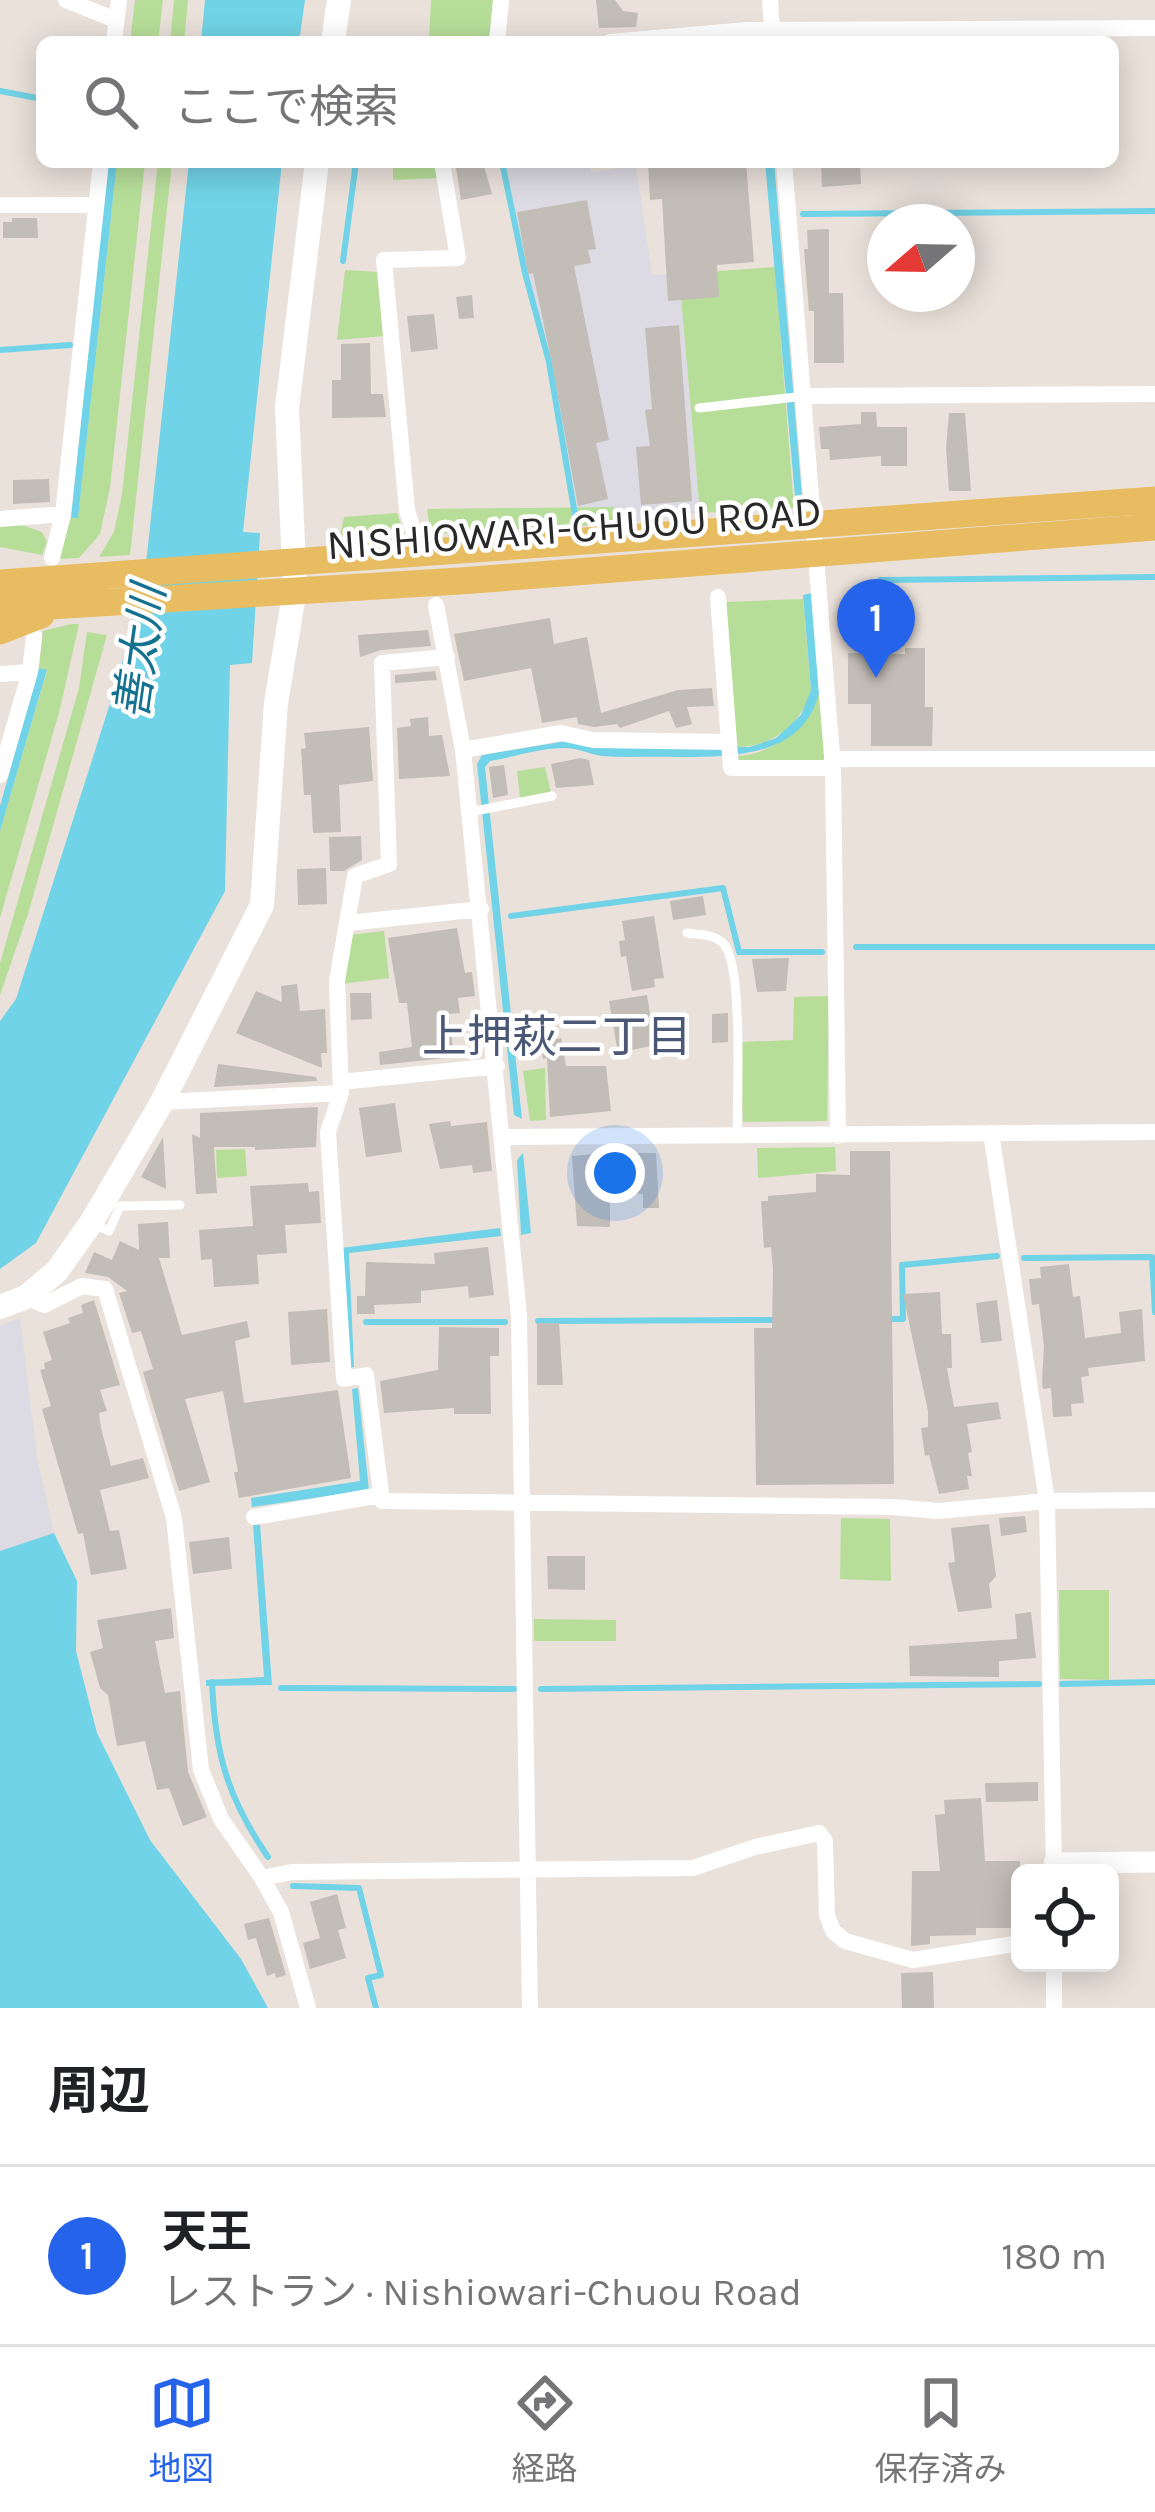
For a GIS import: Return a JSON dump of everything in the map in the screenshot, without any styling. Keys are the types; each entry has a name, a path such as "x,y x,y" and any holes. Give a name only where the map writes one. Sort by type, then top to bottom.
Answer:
{"main road":[{"path":"334,36 339,0"},
{"path":"0,1307 26,1297 57,1271 91,1223 162,1102 262,905 276,704 287,408 316,168"},
{"name":"NISHIOWARI-CHUOU ROAD","path":"0,583 58,580 107,589 282,577 815,538 1155,500"},
{"name":"NISHIOWARI-CHUOU ROAD","path":"815,538 1155,527"},
{"path":"0,562 58,580"},
{"path":"0,631 58,580"},
{"name":"NISHIOWARI-CHUOU ROAD","path":"0,609 58,580"}],"street":[{"path":"66,0 116,20"},
{"path":"115,36 118,0"},
{"path":"498,36 501,0"},
{"path":"764,33 770,0"},
{"path":"713,36 1155,28"},
{"path":"58,580 100,168"},
{"path":"415,536 407,510 384,260 458,258 443,168"},
{"path":"784,168 796,397 815,538 833,764 838,1136"},
{"path":"0,205 96,205"},
{"path":"796,397 1155,394"},
{"path":"0,519 63,514"},
{"path":"718,596 730,768 1155,759"},
{"path":"436,605 463,749 480,811 481,909 519,1316 530,2008"},
{"path":"0,775 30,672 34,636"},
{"path":"447,658 382,663 389,865 355,876 337,981 341,1088 328,1132 344,1379 366,1375 382,1501 938,1511 1047,1501 1155,1500"},
{"path":"0,674 30,672"},
{"path":"463,749 561,733 592,740 729,749"},
{"path":"348,923 481,909"},
{"path":"162,1102 341,1088 496,1066"},
{"path":"503,1138 1155,1132"},
{"path":"992,1133 1047,1501 1054,1864"},
{"path":"26,1297 44,1305 82,1286 105,1289 174,1518 201,1770 221,1819 281,1912 308,2008"},
{"path":"254,1517 380,1495"},
{"path":"262,1878 292,1872 693,1868 755,1846 819,1833 825,1840 827,1916 845,1941 913,1960 1011,1944"},
{"path":"1119,1864 1155,1862"},
{"path":"1054,1972 1054,2008"}],"lane":[{"path":"699,408 796,397"},
{"path":"480,811 552,796"},
{"path":"687,934 712,936 722,942 735,968 737,1137"},
{"path":"91,1223 109,1231 120,1206 179,1204"}],"shaded area":[{"path":"504,168 591,168 591,172 636,168 652,275 679,274 700,513 616,524 613,507 576,510 551,362"},
{"path":"20,1318 37,1457 54,1533 0,1551 0,1326"}],"green space":[{"path":"135,0 163,0 159,36 131,36"},
{"path":"174,0 188,0 185,36 171,36"},
{"path":"431,0 493,0 490,36 429,36"},
{"path":"116,168 144,168 110,488 100,534 79,558 58,559 71,518 78,517"},
{"path":"157,168 171,168 130,555 99,557 114,532"},
{"path":"393,168 437,168 439,178 393,180"},
{"path":"775,267 794,508 700,513 679,274"},
{"path":"345,270 378,272 384,336 337,340"},
{"path":"614,507 616,524 431,534 427,509"},
{"path":"397,513 405,535 339,541 344,517"},
{"path":"19,524 42,532 47,542 42,555 0,547 0,525"},
{"path":"803,599 811,690 807,702 784,731 762,743 737,747 726,602"},
{"path":"79,624 60,709 0,918 0,831 47,671 39,668 43,631"},
{"path":"87,632 107,635 28,914 0,995 0,963 79,688"},
{"path":"819,693 826,756 821,763 739,762 738,756 776,744 799,727"},
{"path":"545,767 551,793 520,798 517,771"},
{"path":"384,931 389,978 341,984 348,935"},
{"path":"829,996 827,1121 743,1122 741,1042 793,1040 794,997"},
{"path":"545,1068 546,1120 530,1121 523,1071"},
{"path":"835,1147 836,1171 758,1178 757,1148"},
{"path":"245,1149 247,1176 217,1178 216,1150"},
{"path":"841,1518 890,1519 891,1581 840,1579"},
{"path":"1059,1590 1109,1590 1109,1680 1060,1679"},
{"path":"534,1619 616,1620 616,1641 534,1641"}],"water":[{"path":"205,0 305,0 300,36 202,36"},
{"path":"106,168 116,168 78,518 71,518"},
{"name":"善太川","path":"188,168 281,168 243,532 260,533 252,663 230,665 225,891 36,1243 0,1269 0,1021 16,999 120,672 147,555"},
{"path":"766,168 775,168 802,496 795,496"},
{"path":"812,593 819,693 811,714 781,742 741,754 698,757 611,757 556,748 490,761 485,767 522,1119 514,1115 477,764 482,755 566,741 608,748 750,747 776,738 801,715 811,690 803,595"},
{"path":"39,668 47,670 0,831 0,806"},
{"path":"523,1153 531,1233 521,1235 517,1160"},
{"path":"500,1228 501,1236 349,1253 354,1367 349,1368 341,1248"},
{"path":"358,1388 369,1490 252,1507 251,1498 360,1481 352,1389"},
{"path":"260,1524 272,1685 206,1686 206,1680 264,1677 253,1525"},
{"path":"54,1533 77,1581 76,1651 97,1733 150,1840 241,1959 268,2008 0,2008 0,1551"}],"building":[{"path":"596,0 615,0 623,11 638,13 636,27 599,28"},
{"path":"456,168 484,168 492,194 461,200"},
{"path":"648,168 746,168 754,262 717,265 719,297 668,301 662,199 650,200"},
{"path":"821,168 860,168 861,184 822,187"},
{"path":"587,200 596,249 588,250 591,263 574,266 609,440 596,443 608,499 578,506 517,212"},
{"path":"12,218 37,218 38,238 3,238 3,222 12,222"},
{"path":"829,229 829,293 843,293 844,363 814,363 814,311 809,311 804,249 808,249 807,230"},
{"path":"472,295 474,318 459,319 456,297"},
{"path":"434,314 438,349 411,352 407,316"},
{"path":"679,325 692,501 641,505 636,447 650,446 645,410 652,409 645,328"},
{"path":"370,343 371,394 383,394 386,417 332,418 332,380 341,380 341,344"},
{"path":"861,412 876,412 877,427 907,427 907,466 881,466 881,456 830,460 829,449 821,449 819,427 861,424"},
{"path":"949,413 965,413 971,491 949,491"},
{"path":"49,479 50,502 13,504 13,480"},
{"path":"550,618 554,644 587,637 601,713 678,690 712,688 714,706 687,707 692,724 676,728 669,711 620,728 617,724 578,724 577,717 542,723 531,668 464,681 454,634"},
{"path":"428,630 431,646 381,650 360,657 358,635"},
{"path":"905,648 925,648 925,707 933,707 932,746 871,746 871,704 848,704 848,653 905,654"},
{"path":"435,671 437,680 395,683 395,675"},
{"path":"428,717 429,736 442,735 450,776 399,779 397,728 411,726 410,719"},
{"path":"369,727 373,781 339,785 341,832 313,833 311,795 304,795 304,733"},
{"path":"589,760 594,785 556,788 551,764"},
{"path":"504,765 508,795 493,798 489,767"},
{"path":"361,836 362,860 344,871 330,871 329,837"},
{"path":"326,868 327,904 298,905 297,869"},
{"path":"703,896 706,915 673,920 670,901"},
{"path":"654,916 664,978 654,979 655,987 632,991 626,956 621,957 622,921"},
{"path":"457,928 465,973 472,972 475,996 458,998 460,1013 449,1014 454,1057 380,1065 379,1052 412,1047 407,1003 399,1003 388,938"},
{"path":"789,958 786,991 757,992 752,959"},
{"path":"297,984 300,1011 325,1009 327,1053 321,1053 322,1068 236,1033 256,991 282,1002 281,986"},
{"path":"350,993 371,993 372,1019 351,1020"},
{"path":"647,995 655,1045 618,1053 609,1001"},
{"path":"728,1013 728,1042 712,1043 712,1014"},
{"path":"561,1038 566,1066 606,1066 611,1111 550,1117 547,1058 543,1059 541,1042"},
{"path":"218,1064 316,1077 317,1081 214,1087"},
{"path":"395,1103 402,1152 366,1157 359,1108"},
{"path":"318,1107 316,1147 214,1147 217,1193 196,1194 192,1134 200,1138 200,1113"},
{"path":"450,1121 451,1126 487,1122 492,1171 473,1173 472,1165 440,1169 429,1124"},
{"path":"163,1137 166,1189 141,1177"},
{"path":"850,1151 890,1151 894,1484 756,1485 754,1328 772,1328 773,1270 771,1247 764,1248 761,1201 768,1201 768,1196 816,1192 816,1174 850,1175"},
{"path":"656,1153 659,1208 643,1208 643,1194 610,1192 610,1227 577,1226 572,1156"},
{"path":"308,1183 309,1192 319,1191 321,1223 285,1225 287,1253 257,1255 259,1284 214,1287 212,1259 201,1260 199,1230 253,1226 250,1186"},
{"path":"168,1222 170,1258 159,1258 182,1335 247,1321 250,1337 235,1341 244,1403 338,1390 351,1478 239,1498 223,1391 185,1399 210,1482 179,1491 143,1372 153,1369 141,1331 132,1333 119,1293 127,1291 108,1277 85,1273 94,1252 112,1260 120,1241 139,1250 138,1224"},
{"path":"488,1247 494,1295 469,1298 468,1286 421,1291 421,1303 374,1305 375,1314 357,1314 357,1296 365,1296 366,1262 435,1264 434,1253"},
{"path":"1069,1264 1073,1297 1080,1296 1085,1338 1121,1333 1119,1312 1142,1309 1145,1361 1088,1368 1089,1376 1081,1377 1084,1403 1071,1404 1072,1416 1053,1417 1051,1388 1043,1389 1042,1382 1039,1304 1032,1305 1029,1279 1041,1278 1040,1267"},
{"path":"940,1292 942,1334 951,1334 952,1368 947,1368 954,1407 998,1402 1001,1419 967,1424 972,1452 968,1453 969,1489 939,1494 929,1455 925,1456 921,1428 928,1427 928,1411 903,1294"},
{"path":"94,1300 120,1385 100,1390 107,1411 99,1413 101,1428 111,1466 143,1458 149,1478 100,1490 110,1531 119,1530 127,1569 91,1575 83,1533 78,1534 42,1409 51,1406 40,1370 52,1360 43,1332 70,1323 68,1318 83,1313 81,1305"},
{"path":"997,1300 1002,1341 981,1343 976,1303"},
{"path":"327,1309 330,1362 291,1365 288,1312"},
{"path":"537,1323 559,1323 563,1385 537,1385"},
{"path":"439,1327 499,1328 499,1356 490,1356 491,1414 454,1414 454,1408 384,1413 380,1381 438,1370"},
{"path":"1025,1516 1027,1532 1001,1536 999,1518"},
{"path":"989,1524 996,1576 989,1584 992,1608 958,1612 948,1563 955,1562 951,1528"},
{"path":"229,1537 232,1569 193,1574 189,1542"},
{"path":"547,1556 585,1556 585,1590 548,1589"},
{"path":"171,1608 174,1638 155,1641 165,1693 180,1691 188,1772 207,1817 183,1826 169,1788 157,1790 145,1741 117,1746 108,1695 100,1688 90,1652 103,1648 97,1620"},
{"path":"1031,1612 1036,1658 999,1661 999,1677 910,1676 909,1646 1017,1639 1015,1614"},
{"path":"1038,1782 1038,1801 986,1802 985,1783"},
{"path":"981,1798 985,1861 1020,1861 1011,1864 1011,1928 930,1936 930,1944 911,1946 912,1871 940,1871 935,1815 945,1814 944,1800"},
{"path":"337,1894 346,1928 338,1930 346,1958 310,1969 303,1943 320,1938 310,1902"},
{"path":"269,1918 286,1975 276,1978 275,1973 267,1976 256,1938 248,1940 244,1924"},
{"path":"933,1972 934,2008 902,2008 901,1973"}],"waterway":[{"path":"0,91 36,98"},
{"path":"343,261 355,168"},
{"path":"503,168 549,362 575,515"},
{"path":"803,214 1155,211"},
{"path":"0,350 70,345"},
{"path":"880,580 1155,577"},
{"path":"511,916 723,888 739,952 822,952"},
{"path":"856,947 1155,947"},
{"path":"884,1319 903,1319 902,1265 997,1256"},
{"path":"1024,1258 1152,1257 1155,1312"},
{"path":"538,1321 775,1320"},
{"path":"366,1322 505,1322"},
{"path":"212,1682 226,1774 242,1814 268,1857"},
{"path":"1062,1684 1155,1682"},
{"path":"541,1689 1039,1684"},
{"path":"281,1688 514,1689"},
{"path":"293,1886 359,1888 381,1975 368,1978 376,2008"}],"place":[{"name":"天王","path":"876,678"}],"district":[{"name":"上押萩二丁目","path":"557,1036"}]}
